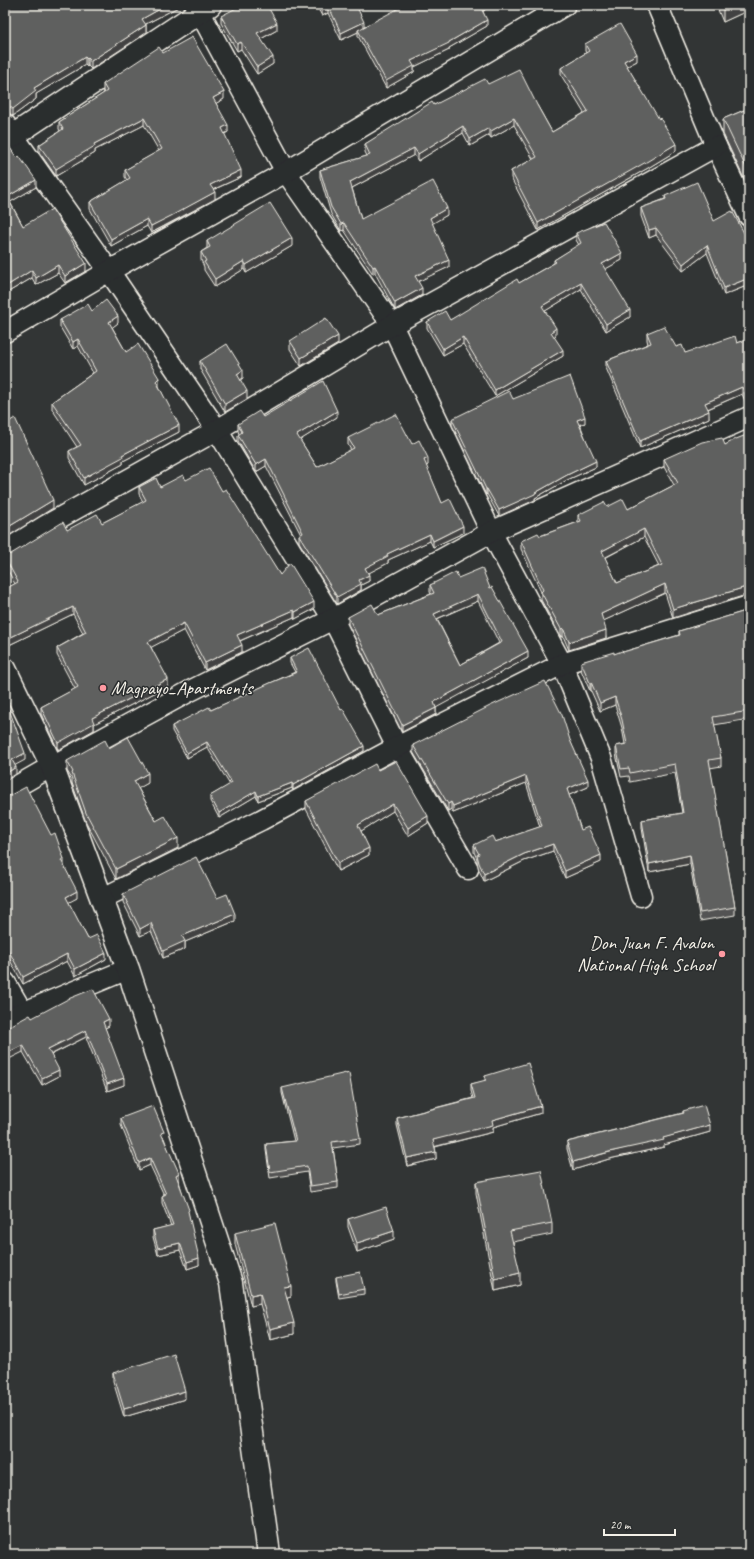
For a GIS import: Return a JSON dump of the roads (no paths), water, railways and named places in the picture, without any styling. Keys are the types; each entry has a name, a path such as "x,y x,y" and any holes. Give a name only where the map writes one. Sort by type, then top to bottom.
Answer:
{"street":[{"path":"5,332 109,271 286,172 565,5"},
{"path":"657,5 716,146 749,216"},
{"path":"468,869 397,747 333,619 217,430 109,271 8,134 202,7 286,172 392,324 491,532 562,664 601,758 641,896"},
{"path":"5,551 45,526 217,430 392,324 716,146"},
{"path":"5,793 190,691 333,619 491,532 749,417"},
{"path":"101,899 261,820 397,747 562,664 749,606"},
{"path":"5,668 52,766 128,969 230,1283 268,1554"},
{"path":"5,982 14,1016 128,969"}],"place":[{"name":"Magpayo_Apartments","path":"103,688"},
{"name":"Don Juan F. Avalon National High School","path":"722,954"}]}
